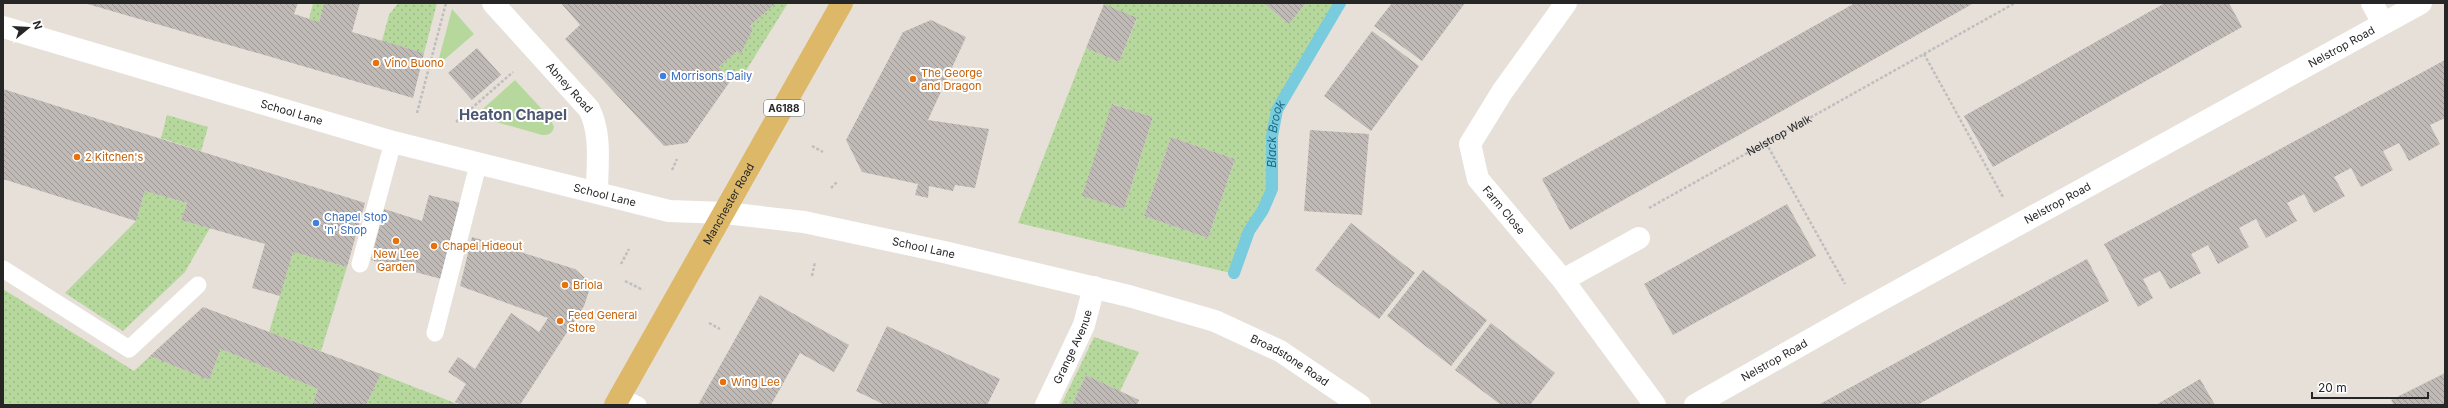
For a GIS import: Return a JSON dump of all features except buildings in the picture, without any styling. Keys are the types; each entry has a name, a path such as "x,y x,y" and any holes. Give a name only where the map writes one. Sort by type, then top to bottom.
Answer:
{"main road":[{"name":"Manchester Road","path":"624,402 725,213 842,3"}],"street":[{"name":"Abney Road","path":"493,3 589,109 597,132 597,192"},
{"name":"Farm Close","path":"1566,3 1502,92 1470,144 1478,179 1562,280 1655,405"},
{"path":"2372,3 2383,23"},
{"name":"Nelstrop Road","path":"1695,405 2018,224 2421,3"},
{"name":"School Lane","path":"3,27 394,142 478,165 597,192 669,211 725,213 804,222 1094,286 1215,321"},
{"path":"1562,280 1639,238"},
{"name":"Grange Avenue","path":"1046,405 1084,325 1094,286"},
{"name":"Broadstone Road","path":"1215,321 1280,351 1360,405"}],"lane":[{"path":"360,264 394,142"},
{"path":"434,333 478,165"},
{"path":"3,269 129,349 198,285"}],"path":[{"path":"417,113 446,3"},
{"name":"Nelstrop Walk","path":"1639,238 1641,213 2015,3"},
{"path":"456,122 536,51"},
{"path":"1924,54 2018,224"},
{"path":"1766,143 1861,311"},
{"path":"812,146 823,152"},
{"path":"672,170 677,159"},
{"path":"831,188 837,182"},
{"path":"620,264 629,249"},
{"path":"812,276 815,262"},
{"path":"625,281 643,290"},
{"path":"709,323 720,329"}],"green space":[{"path":"313,3 324,3 319,22 309,19"},
{"path":"398,3 437,3 424,53 382,41 389,15"},
{"path":"776,3 788,3 742,77 731,80 719,67 737,51 740,54 753,29 750,26"},
{"path":"1102,3 1263,3 1289,24 1306,3 1338,3 1284,90 1275,109 1269,136 1269,188 1260,208 1246,230 1231,273 1018,223 1086,48 1119,62 1137,19","holes":["1113,104 1153,117 1124,209 1083,196","1171,137 1235,159 1208,238 1144,216"]},
{"path":"452,9 474,34 437,66"},
{"path":"515,80 550,118 554,127 550,134 542,135 475,116"},
{"path":"167,115 208,127 201,151 161,138"},
{"path":"145,191 187,203 181,220 210,228 185,272 123,331 65,293 136,221"},
{"path":"293,252 347,267 321,351 269,332"},
{"path":"3,289 134,371 150,356 209,380 221,349 318,389 312,405 3,405"},
{"path":"1094,337 1139,352 1120,391 1086,375 1072,405 1061,405"},
{"path":"381,374 460,405 366,405"}],"waterway":[{"name":"Black Brook","path":"1234,273 1249,231 1263,210 1272,189 1272,136 1277,110 1340,3"}],"place":[{"name":"Vino Buono","path":"376,63"},
{"name":"Morrisons Daily","path":"663,76"},
{"name":"The George and Dragon","path":"913,79"},
{"name":"2 Kitchen's","path":"77,157"},
{"name":"Chapel Stop 'n' Shop","path":"316,223"},
{"name":"New Lee Garden","path":"396,241"},
{"name":"Chapel Hideout","path":"434,246"},
{"name":"Briola","path":"565,285"},
{"name":"Feed General Store","path":"560,321"},
{"name":"Wing Lee","path":"723,382"}],"district":[{"name":"Heaton Chapel","path":"513,115"}]}
